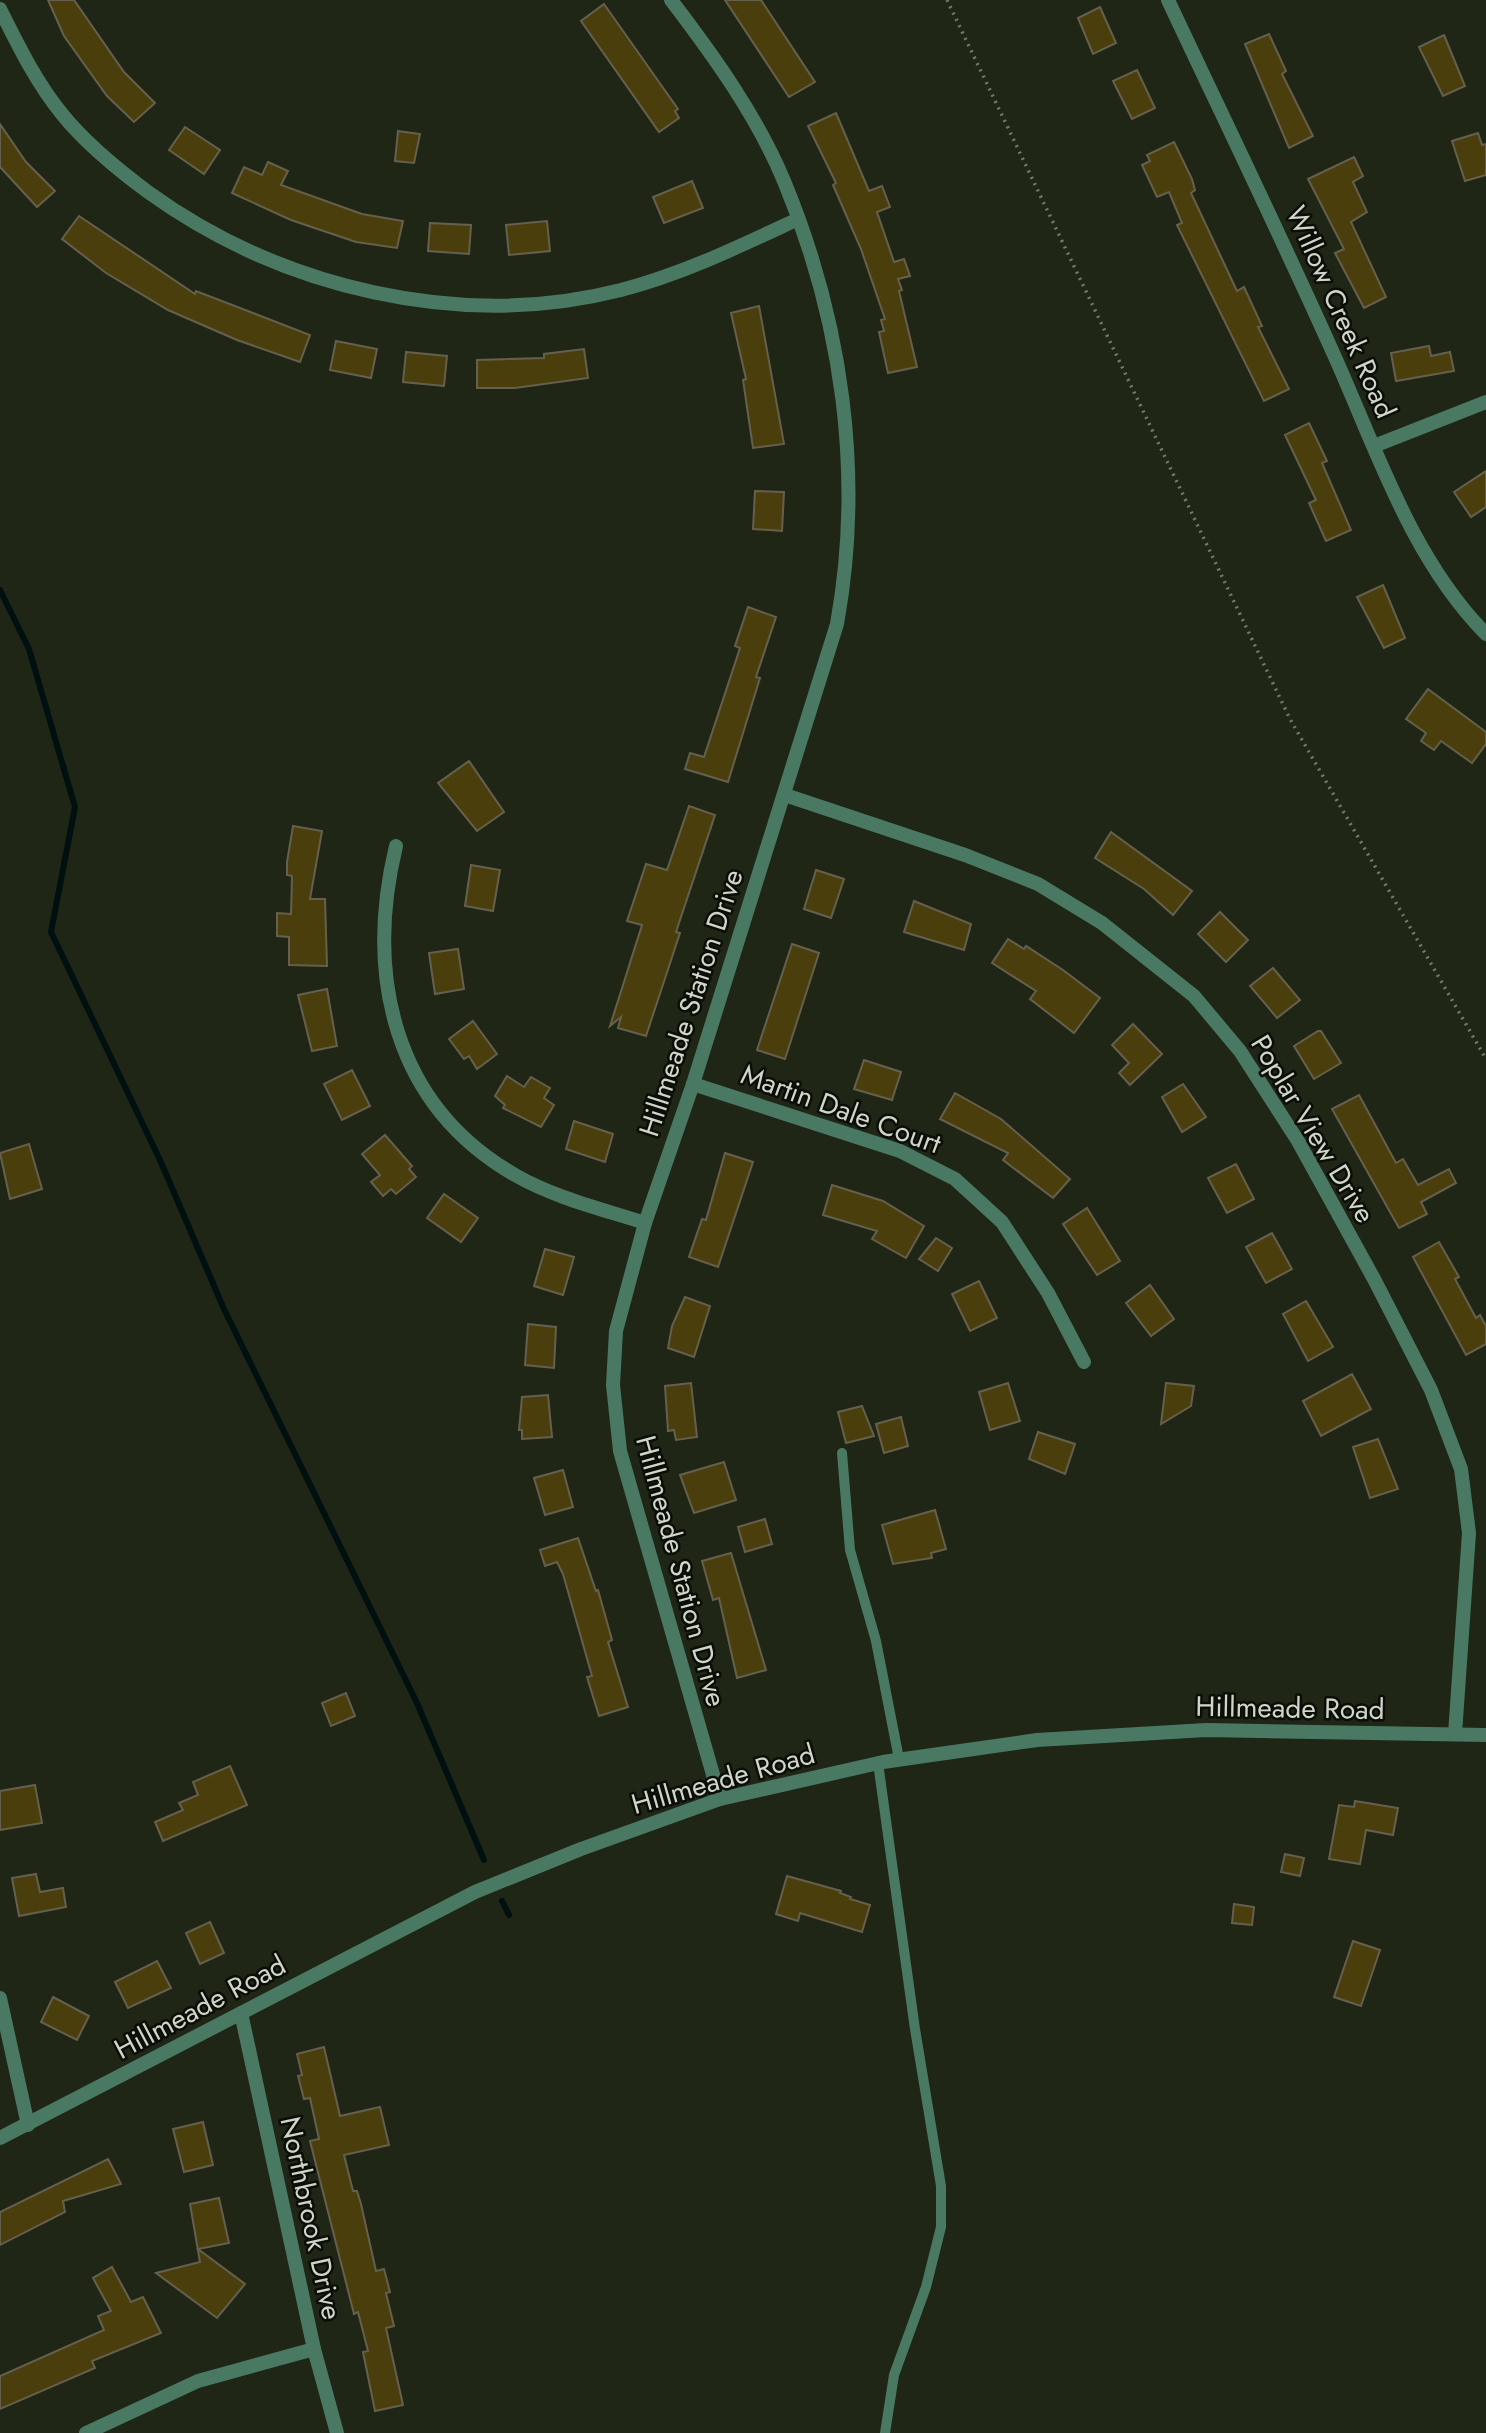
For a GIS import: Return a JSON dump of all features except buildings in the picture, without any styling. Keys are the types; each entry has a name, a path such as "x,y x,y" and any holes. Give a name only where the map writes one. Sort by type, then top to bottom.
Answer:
{"street":[{"name":"Hillmeade Station Drive","path":"671,0 748,114 783,179 829,320 847,429 849,521 836,624 694,1084 645,1223 616,1331 613,1385 620,1451 720,1799"},
{"name":"Willow Creek Road","path":"1168,0 1282,239 1409,523 1439,575 1486,634"},
{"path":"0,9 38,80 62,114 114,165 193,223 250,252 328,282 434,301 512,304 575,299 621,290 688,268 797,219"},
{"path":"1374,446 1486,402"},
{"name":"Poplar View Drive","path":"785,796 965,855 1038,884 1102,923 1194,996 1240,1051 1298,1141 1374,1279 1431,1390 1461,1469 1468,1533 1455,1734"},
{"path":"396,846 384,918 386,990 398,1038 440,1110 463,1136 512,1174 551,1192 645,1223"},
{"name":"Martin Dale Court","path":"694,1084 900,1151 955,1178 1002,1222 1048,1293 1084,1362"},
{"name":"Hillmeade Road","path":"0,2138 475,1892 581,1849 720,1799 878,1763 978,1746 1123,1733 1206,1730 1486,1735"},
{"path":"0,1998 27,2125"},
{"name":"Northbrook Drive","path":"241,2013 314,2349 337,2433"},
{"path":"86,2433 198,2381 314,2349"}],"lane":[{"path":"842,1453 850,1550 876,1641 899,1759"},
{"path":"878,1763 941,2199 941,2227 926,2287 894,2375 885,2433"}],"path":[{"path":"947,0 1290,719 1486,1059"}],"waterway":[{"path":"0,590 29,649 75,807 51,932 160,1160 224,1309 417,1703 484,1860"},
{"path":"502,1901 509,1915"}]}
